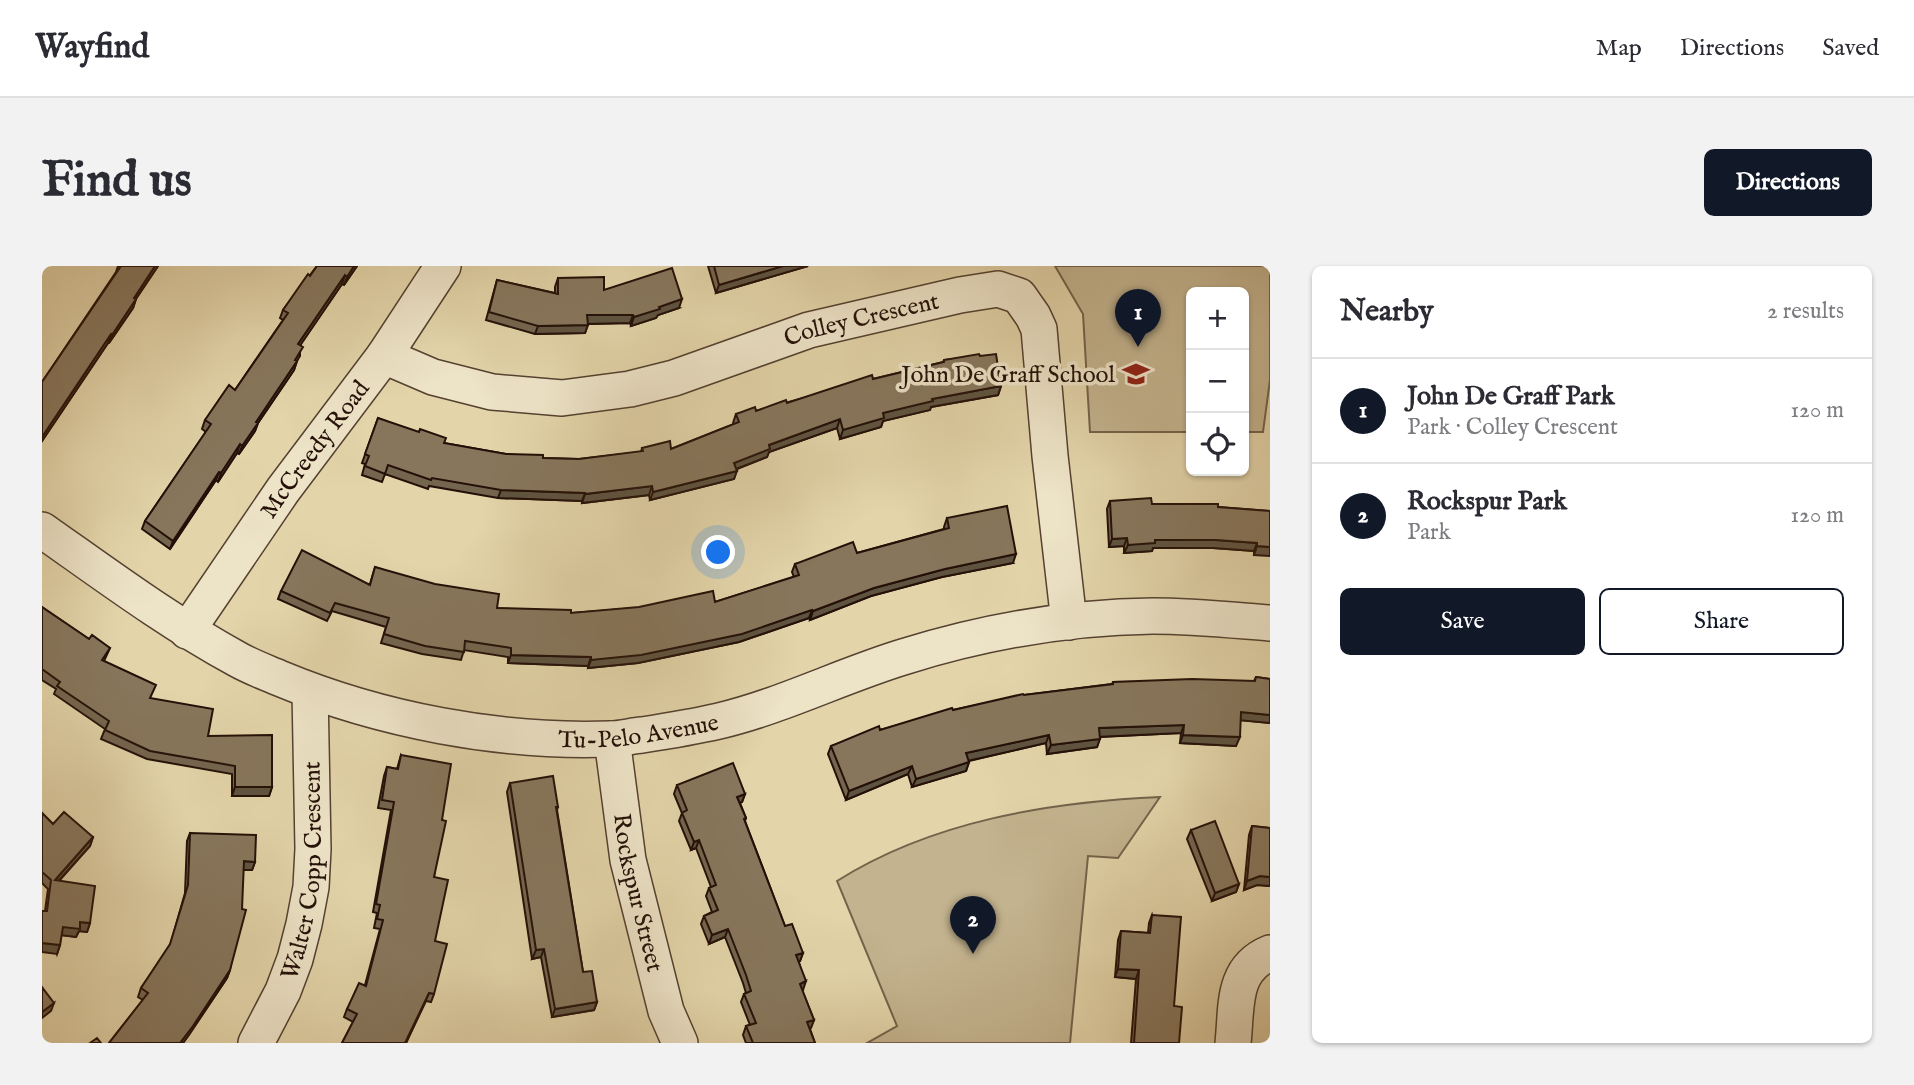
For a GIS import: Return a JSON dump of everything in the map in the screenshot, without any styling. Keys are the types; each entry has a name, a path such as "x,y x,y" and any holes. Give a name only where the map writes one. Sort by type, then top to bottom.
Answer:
{"street":[{"name":"McCreedy Road","path":"187,631 283,490 384,356 443,266"},
{"name":"Colley Crescent","path":"384,356 433,377 492,392 562,398 630,389 674,378 809,330 960,295 998,289 1019,296 1039,329 1069,622"},
{"name":"Tu-Pelo Avenue","path":"42,530 187,631 241,662 310,691 367,709 427,724 527,737 612,739 721,720 785,701 872,667 931,648 1069,622 1152,616 1270,623"},
{"name":"Walter Copp Crescent","path":"257,1043 295,959 311,887 313,849 310,691"},
{"name":"Rockspur Street","path":"612,739 628,860 667,1011 680,1043"},
{"path":"1233,1043 1241,980 1246,969 1270,953"}],"shaded area":[{"name":"John De Graff School","path":"1055,266 1270,266 1270,380 1263,432 1249,432 1249,287 1186,287 1186,432 1090,432 1083,314"},
{"path":"1160,797 1118,858 1088,856 1070,1043 867,1043 897,1026 837,881 912,843 992,818 1076,804"}],"building":[{"path":"121,266 155,266 134,298 136,299 42,437 42,382"},
{"path":"317,266 354,266 298,344 303,347 295,360 297,361 256,422 258,423 221,473 219,472 173,541 145,521 211,424 205,420 229,385 235,390 288,313 283,310 308,274 310,276"},
{"path":"714,266 783,266 719,285"},
{"path":"672,268 682,299 634,317 587,315 588,325 538,326 489,312 497,280 558,294 558,278 604,277 604,290"},
{"path":"996,354 1001,386 932,399 933,401 883,413 884,418 843,430 840,419 769,445 770,449 734,463 737,471 653,492 652,486 585,494 501,490 432,478 431,480 388,465 385,474 365,466 369,456 365,454 378,418 446,438 444,443 506,454 579,459 643,451 642,448 670,441 671,449 739,422 736,414 755,407 756,411 786,400 787,403 872,375 873,379 944,360"},
{"path":"1151,498 1152,504 1218,504 1218,507 1270,511 1270,547 1257,546 1257,543 1216,540 1155,540 1155,543 1128,545 1127,538 1112,539 1110,501"},
{"path":"1007,506 1016,554 874,588 742,634 641,655 591,660 591,657 511,655 511,648 465,641 464,652 425,646 384,634 389,618 335,603 330,613 281,591 302,550 370,585 375,567 435,584 499,594 497,608 571,610 571,613 639,607 713,591 715,602 799,575 795,564 853,542 857,553 949,528 947,518"},
{"path":"42,607 89,639 92,635 110,648 102,660 156,685 150,698 213,709 208,736 272,735 272,787 235,787 235,766 150,751 105,730 109,721 57,686 60,682 42,669"},
{"path":"1256,677 1270,679 1270,715 1241,712 1240,737 1183,735 1184,725 1099,728 1100,739 1051,745 1049,735 966,753 969,762 916,779 912,766 849,791 831,746 879,726 880,730 952,708 953,710 1023,694 1113,682 1192,679 1255,681"},
{"path":"401,755 451,764 442,820 446,821 434,877 448,880 435,941 447,944 434,994 429,993 405,1043 342,1043 357,1014 347,1009 359,983 366,986 383,920 377,919 380,905 376,904 394,802 382,800 387,767 398,769"},
{"path":"733,763 745,794 737,797 746,818 744,819 785,926 792,924 803,953 796,955 806,981 800,984 814,1020 807,1022 815,1043 753,1043 746,1026 756,1023 744,994 751,991 746,975 728,929 712,935 704,916 718,910 709,888 716,885 699,840 694,842 682,813 687,810 677,785"},
{"path":"553,776 583,972 592,971 597,1002 555,1009 544,949 536,950 510,783"},
{"path":"64,812 93,837 55,880 95,886 90,923 80,922 80,929 63,927 60,945 42,943 42,911 47,911 51,880 42,872 42,813 53,824"},
{"path":"1215,821 1239,884 1215,893 1191,830"},
{"path":"1252,826 1270,828 1270,877 1260,876 1247,881"},
{"path":"190,833 256,835 255,862 244,861 242,909 246,910 230,970 180,1043 109,1043 148,993 141,988 170,944 188,885"},
{"path":"1152,915 1181,917 1174,1006 1182,1007 1179,1043 1134,1043 1139,970 1118,969 1121,931 1150,933"},
{"path":"42,987 54,1003 42,1012"}],"place":[{"name":"John De Graff Park","path":"1138,347"},
{"name":"John De Graff School","path":"1136,374"},
{"name":"Rockspur Park","path":"973,954"}]}
